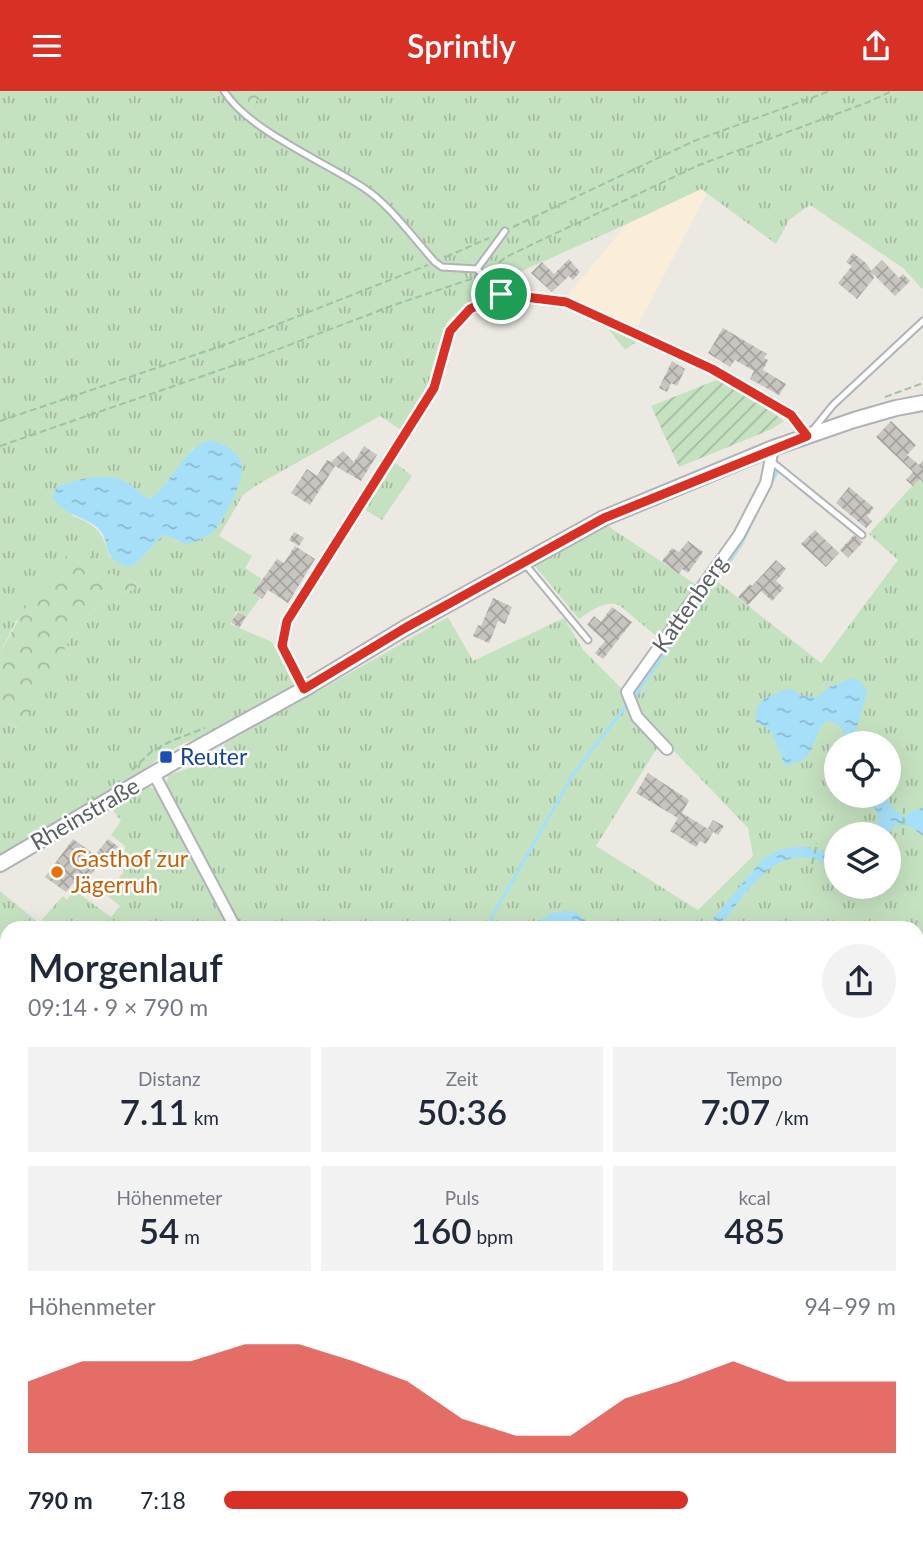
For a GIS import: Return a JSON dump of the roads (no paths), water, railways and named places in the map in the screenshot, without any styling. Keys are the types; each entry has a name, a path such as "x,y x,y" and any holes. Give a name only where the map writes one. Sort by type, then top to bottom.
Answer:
{"main road":[{"name":"Rheinstraße","path":"0,864 405,628 604,518 772,455 807,436 886,411 923,403"}],"street":[{"path":"304,689 282,646 287,621 434,388 450,331 470,309 501,294 566,302 712,369 791,415 807,436"},
{"name":"Kattenberg","path":"667,750 637,717 627,692 738,535 766,483 772,455"},
{"path":"154,774 232,921"}],"lane":[{"path":"224,91 231,103 264,127 376,197 435,262 442,267 477,269 501,294"},
{"path":"477,269 505,231"},
{"path":"807,436 833,405 923,321"},
{"path":"772,455 862,535"},
{"path":"523,563 588,640"}],"water":[{"path":"211,440 232,450 241,462 238,488 223,519 213,532 191,543 185,544 163,535 137,563 128,567 112,558 100,530 60,507 53,496 57,486 81,479 107,477 127,482 150,499 194,449"},
{"path":"858,679 867,690 856,731 843,731 839,725 826,722 806,757 791,766 785,765 771,731 756,722 757,708 764,699 787,689 803,696 817,697 831,686"},
{"path":"923,807 923,836 908,825 901,825 901,822 877,822 874,808 894,808 903,816"},
{"path":"797,847 824,852 824,863 810,858 781,862 757,880 724,921 711,921 764,858 778,850"},
{"path":"576,912 586,921 538,921 552,913"}],"waterway":[{"path":"769,487 778,470"},
{"path":"729,561 761,503"},
{"path":"634,697 719,575"},
{"path":"489,921 574,773 626,706"}],"place":[{"name":"Reuter","path":"166,757"},
{"name":"Gasthof zur Jägerruh","path":"57,872"}]}
